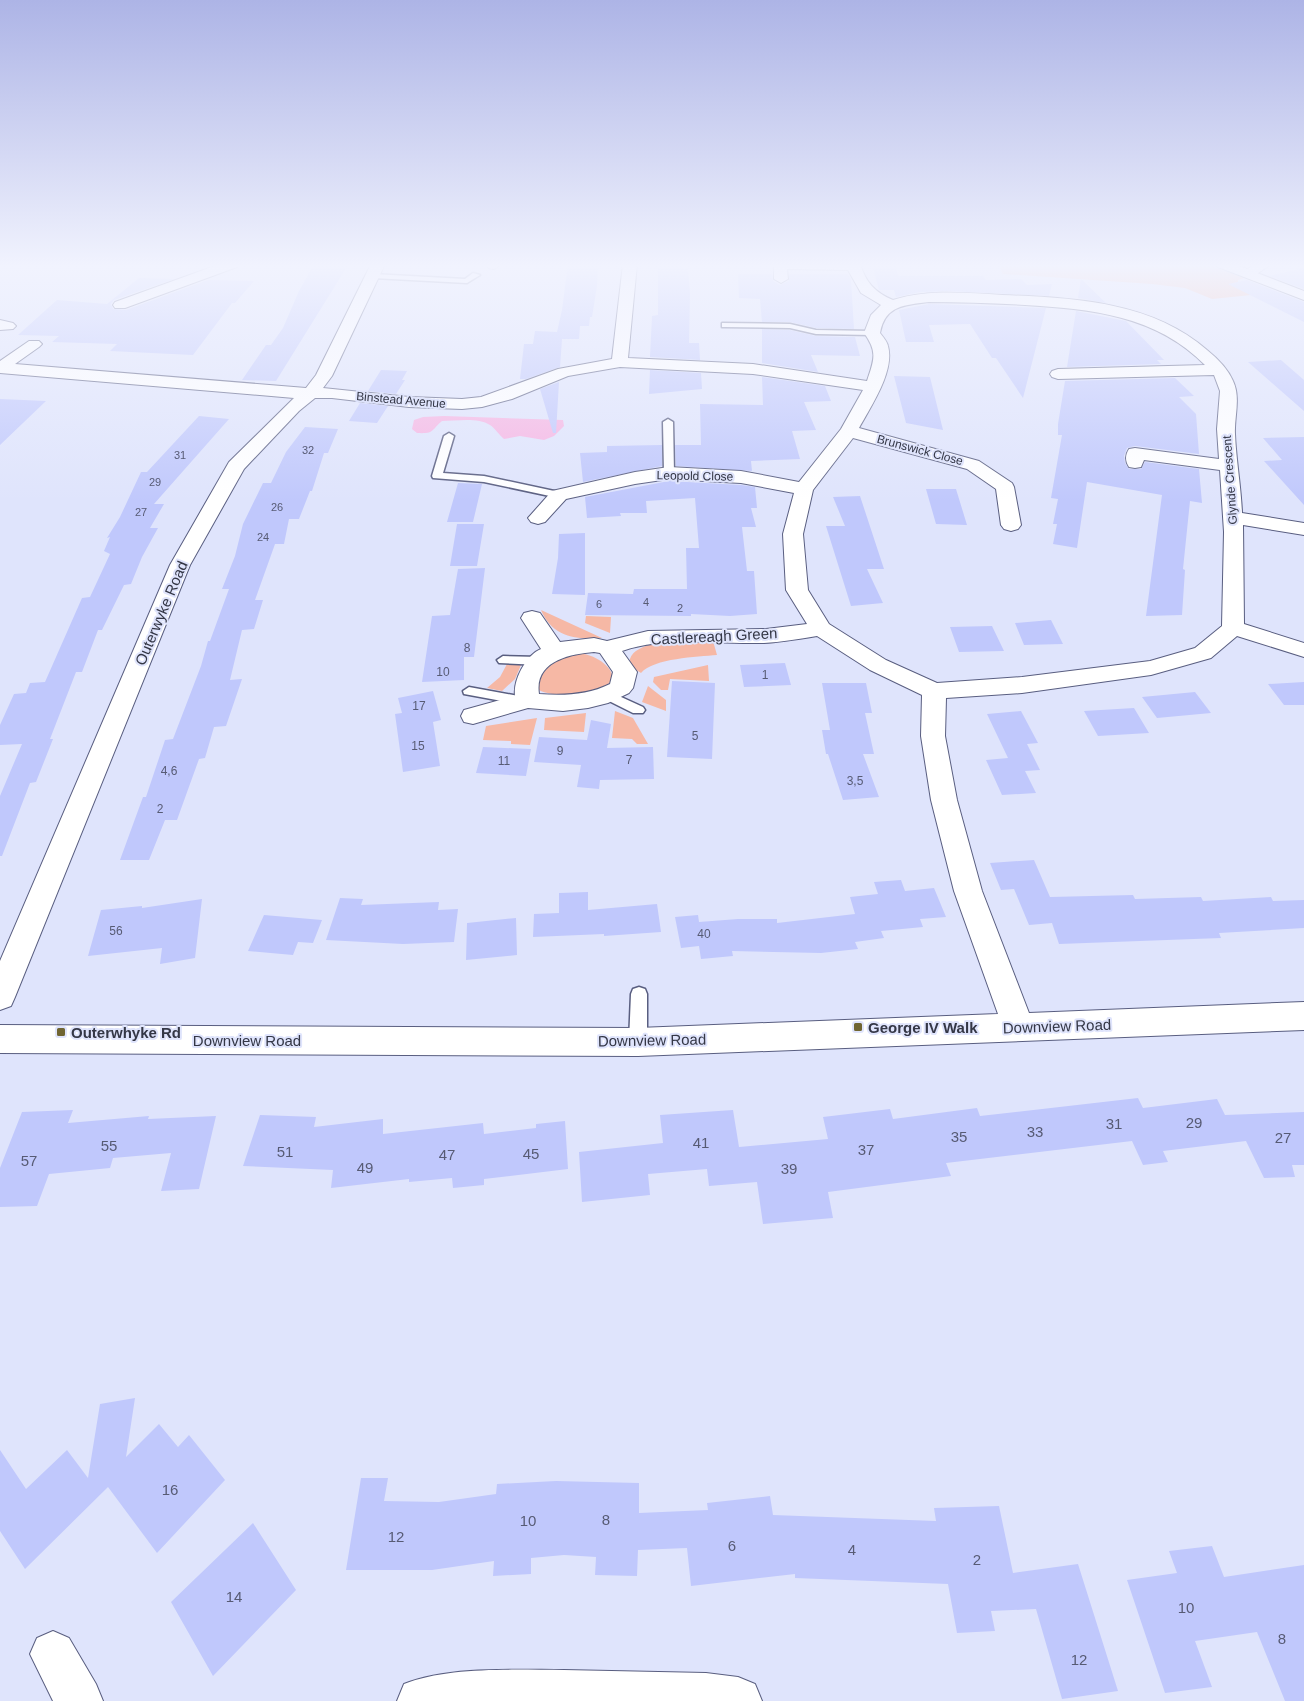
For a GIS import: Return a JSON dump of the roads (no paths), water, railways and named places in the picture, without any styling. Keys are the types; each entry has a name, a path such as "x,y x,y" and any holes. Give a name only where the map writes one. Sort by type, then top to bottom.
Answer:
{"street":[{"name":"Outerwyke Road","path":"0,997 180,565 236,466 293,408 312,392 324,376 340,343"},
{"path":"620,362 622,343"},
{"path":"880,343 882,359 874,387 850,431 804,489 792,534 797,590 821,629 878,665 934,691 1022,685 1151,668 1203,653 1233,628 1304,650"},
{"name":"Glynde Crescent","path":"1192,343 1217,369 1227,386 1226,435 1233,517 1235,573 1233,628"},
{"path":"0,368 34,344"},
{"name":"Binstead Avenue","path":"0,368 270,390 332,392 417,403 462,404 482,402 506,395 564,372 620,362 753,369 874,387"},
{"path":"1058,374 1217,369"},
{"name":"Brunswick Close","path":"850,431 973,465 1006,486 1011,525"},
{"path":"1136,462 1135,453 1229,466"},
{"name":"Leopold Close","path":"559,496 635,478 669,473 741,477 804,489"},
{"path":"538,518 559,496"},
{"path":"1233,517 1304,529"},
{"path":"526,701 526,687 530,676 547,656 532,618"},
{"name":"Castlereagh Green","path":"547,656 582,645 608,648 648,638 766,636 821,629"},
{"path":"474,719 526,701 564,703 608,694 621,688 625,672 608,648"},
{"path":"934,691 933,736 946,809 968,891 1018,1027"},
{"name":"Downview Road","path":"0,1039 638,1042 1304,1016"},
{"path":"53,1654 79,1701"},
{"path":"421,1701 453,1696 546,1692 706,1696 738,1701"}],"lane":[{"path":"668,422 669,473"},
{"path":"449,436 437,476 484,479 559,496"},
{"path":"503,660 547,656"},
{"path":"469,691 526,701"},
{"path":"608,694 638,710"},
{"path":"638,1042 639,994"}],"place":[{"name":"George IV Walk","path":"858,1027"},
{"name":"Outerwhyke Rd","path":"61,1032"}]}
